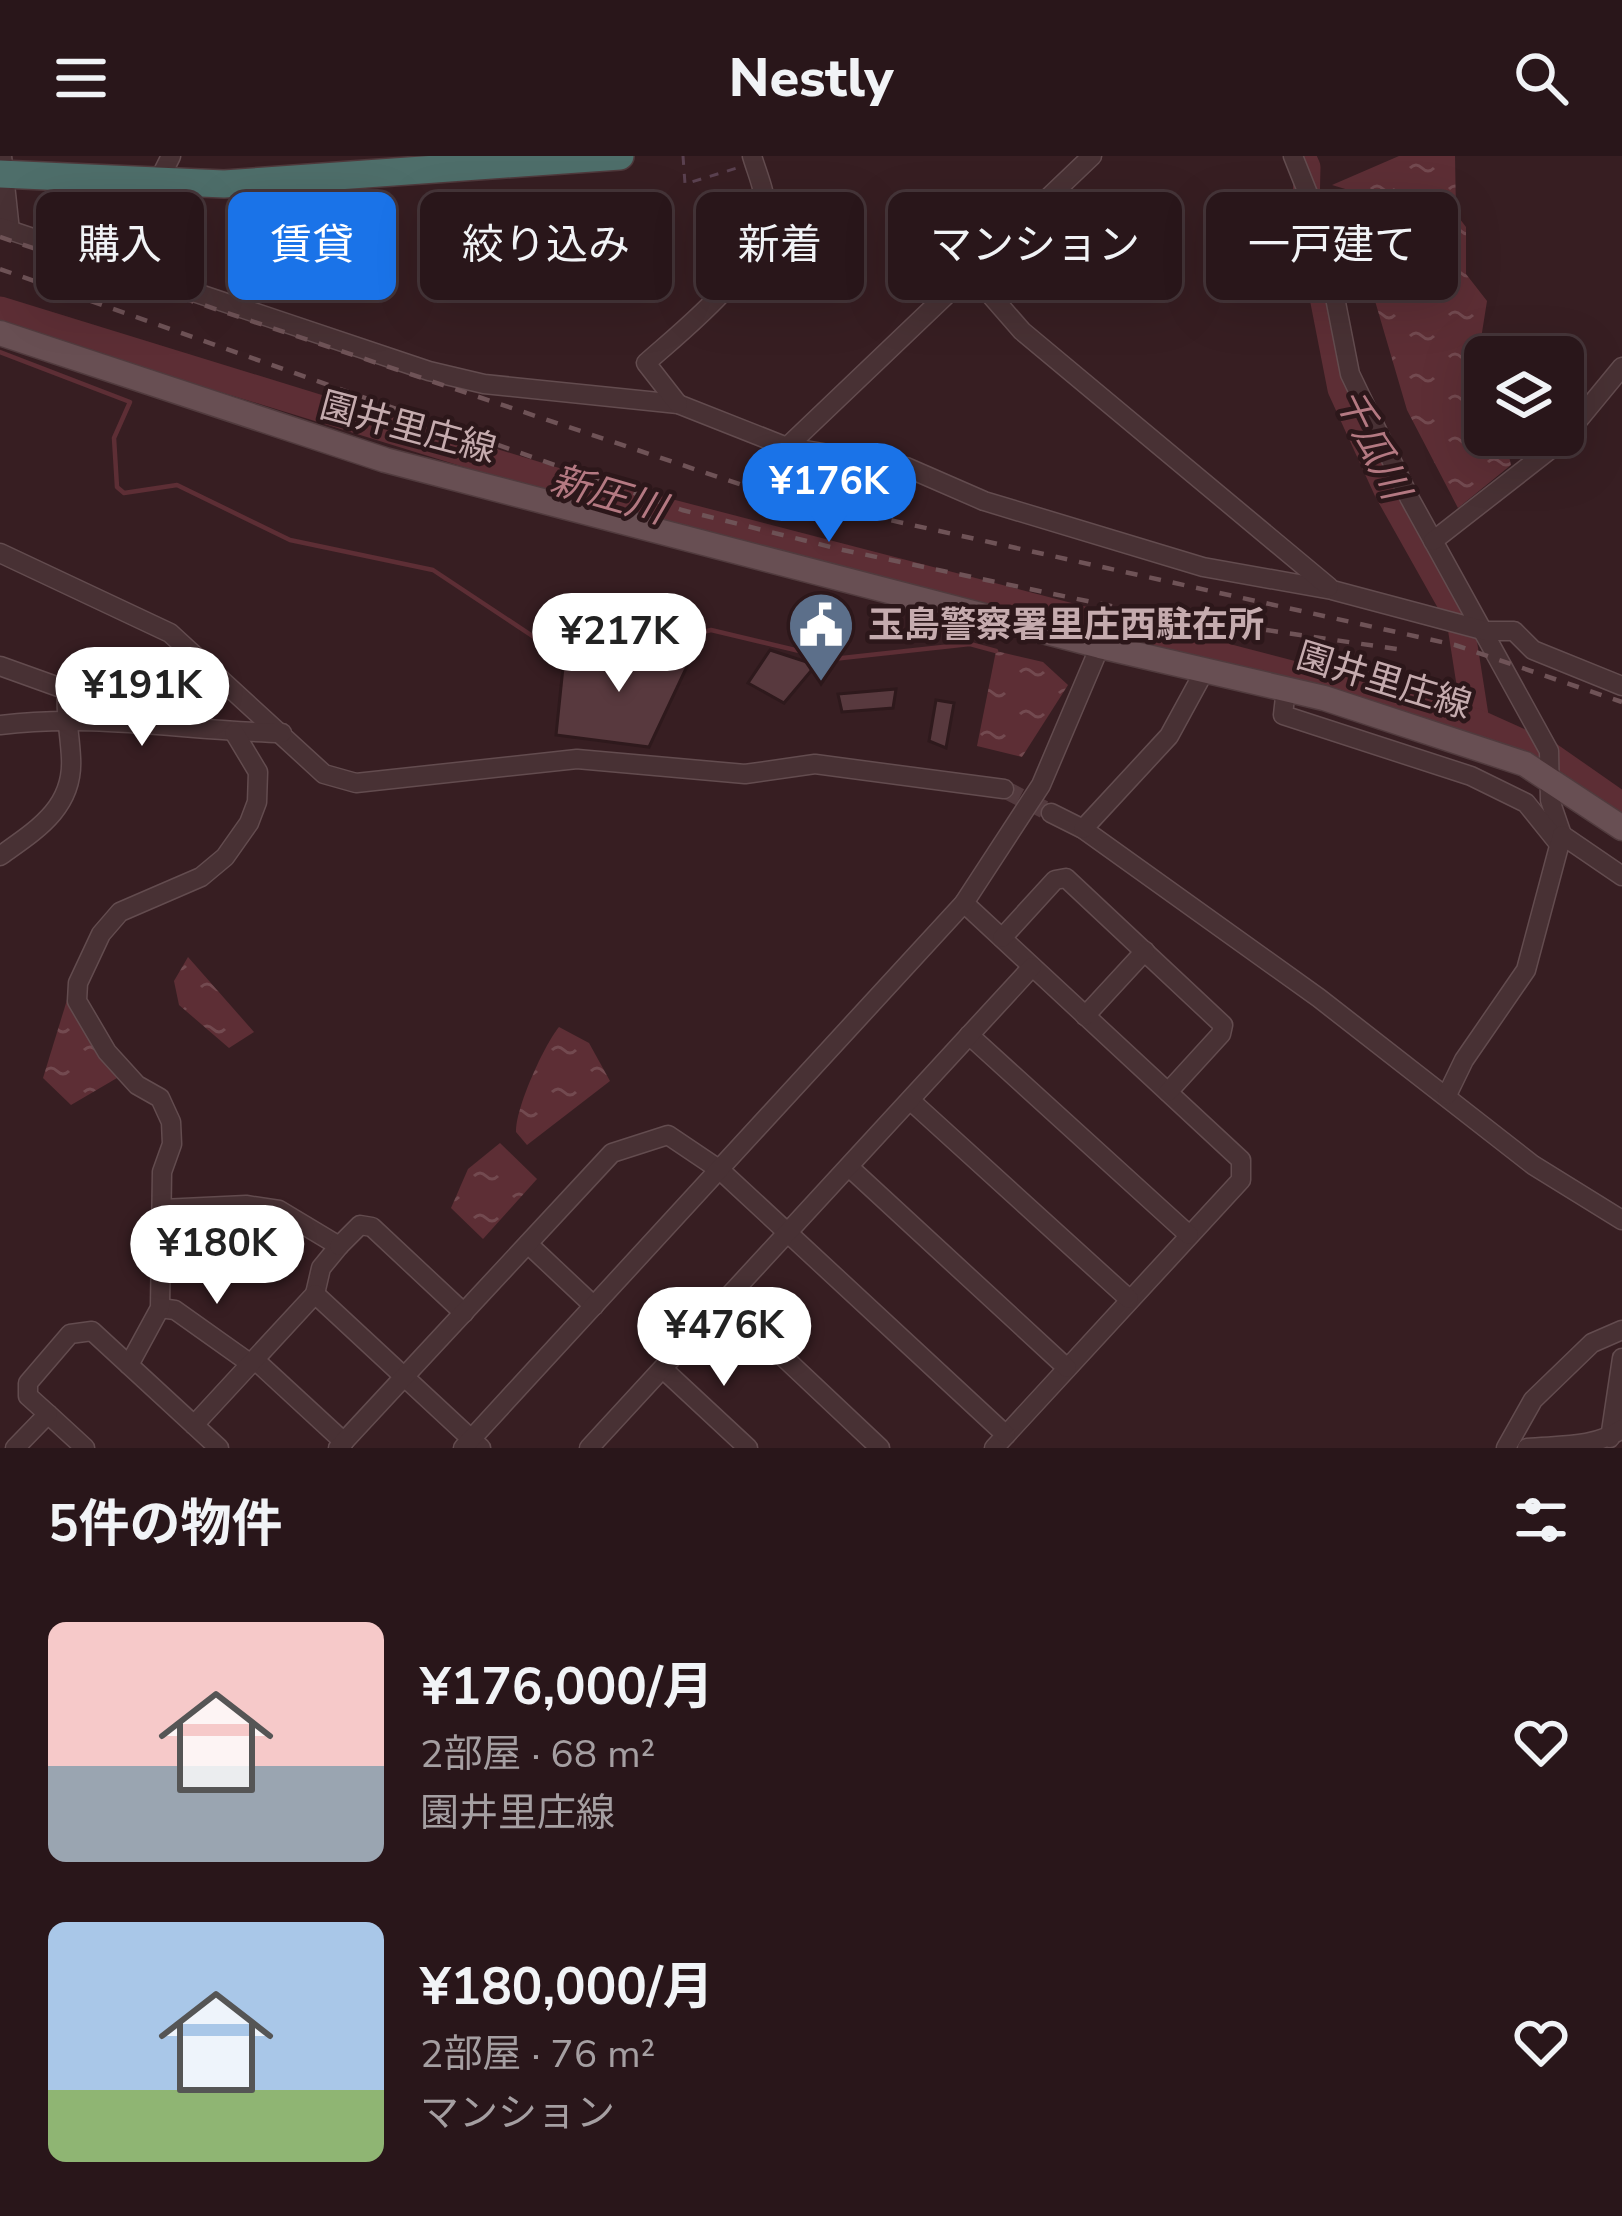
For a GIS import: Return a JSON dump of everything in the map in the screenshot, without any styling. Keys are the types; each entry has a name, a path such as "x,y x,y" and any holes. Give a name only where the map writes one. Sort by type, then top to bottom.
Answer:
{"highway":[{"path":"2,168 157,184 620,156"}],"main road":[{"name":"園井里庄線","path":"0,333 385,460 1100,646 1286,688 1469,743 1548,777 1622,828"}],"street":[{"path":"156,192 171,156"},
{"path":"1052,192 1092,156"},
{"path":"1293,156 1321,226 1350,374 1433,541 1549,751 1548,777 1560,839 1526,970 1464,1060 1447,1095"},
{"path":"678,404 646,363 734,280 764,228 767,207 753,159"},
{"path":"2,168 5,229 36,239"},
{"path":"204,295 429,371 484,384 678,404 787,447 906,467 984,501 1203,568 1332,590 1486,631 1514,631 1533,650 1622,686"},
{"path":"787,447 936,300"},
{"path":"995,300 1022,331 1332,590"},
{"path":"1433,541 1561,441 1622,367"},
{"path":"0,553 170,633 324,774 356,783 577,759 745,774 814,764 1004,789"},
{"path":"315,1294 406,1376 472,1445 964,903 1041,785 1100,646"},
{"path":"0,666 68,690 64,720 71,760 60,807 0,856"},
{"path":"1083,829 1169,736 1205,670"},
{"path":"1286,688 1283,715 1471,776 1526,803 1560,839 1622,876"},
{"path":"0,725 122,718 282,733"},
{"path":"129,1365 160,1308 162,1209 171,1122 160,1098 137,1085 107,1052 77,1001 78,983 101,934 120,912 201,877 225,857 249,823 257,802 258,772 234,732"},
{"path":"1051,813 1083,829 1447,1095 1532,1165 1622,1220"},
{"path":"1002,938 1055,880 1066,878 1223,1025 1168,1092"},
{"path":"160,1308 175,1310 253,1362 341,1445 612,1153 676,1136 788,1233 1000,1441 1241,1180 1241,1160 964,903"},
{"path":"1085,1016 1144,952"},
{"path":"602,1444 663,1370 1032,968"},
{"path":"969,1035 1189,1235"},
{"path":"911,1101 1129,1299"},
{"path":"849,1167 1067,1368"},
{"path":"162,1209 246,1205 279,1210 339,1246"},
{"path":"194,1425 315,1294 321,1268 360,1225 372,1227 464,1313"},
{"path":"528,1244 594,1306"},
{"path":"725,1302 880,1448"},
{"path":"1506,1448 1533,1400 1592,1342 1622,1330"},
{"path":"85,1448 28,1396 28,1382 70,1334 92,1331 219,1448"},
{"path":"1526,1448 1578,1447 1616,1433 1622,1358"},
{"path":"663,1370 748,1448"},
{"path":"15,1448 48,1414"}],"path":[{"path":"682,156 685,184 753,159"}],"water":[{"path":"1399,156 1455,156 1456,192 1352,192 1332,185"},
{"path":"1458,217 1466,227 1466,274 1487,301 1481,336 1464,336 1464,456 1509,456 1511,465 1458,508 1407,410 1375,300 1458,300"},
{"path":"996,651 1043,662 1068,685 1022,757 977,746"},
{"path":"188,957 254,1032 229,1048 179,1005 174,981"},
{"path":"67,1000 117,1078 71,1105 43,1078"},
{"path":"559,1027 589,1043 610,1081 527,1145 516,1132 520,1108"},
{"path":"500,1143 537,1179 483,1239 451,1208 468,1169"}],"building":[{"path":"699,641 649,747 556,735 565,648 621,662"},
{"path":"770,650 816,665 784,703 748,683"},
{"path":"896,689 893,708 842,712 838,694"},
{"path":"936,700 954,703 946,748 929,741"}],"waterway":[{"name":"千瓜川","path":"1302,156 1307,167 1306,210 1341,389 1387,490 1460,620 1476,722"},
{"name":"新圧川","path":"0,310 591,492 1476,722 1549,755 1622,806"},
{"path":"0,352 130,402 114,438 117,487 124,493 177,485 290,540 433,570 555,651 615,654 711,630 833,659 970,644 996,651"}],"tunnel":[{"path":"1004,789 1051,813"}],"railway":[{"path":"0,237 763,492 1455,645 1622,702"},
{"path":"0,269 682,510 843,550 1130,610 1403,650"}],"place":[{"name":"玉島警察署里庄西駐在所","path":"821,684"}]}
